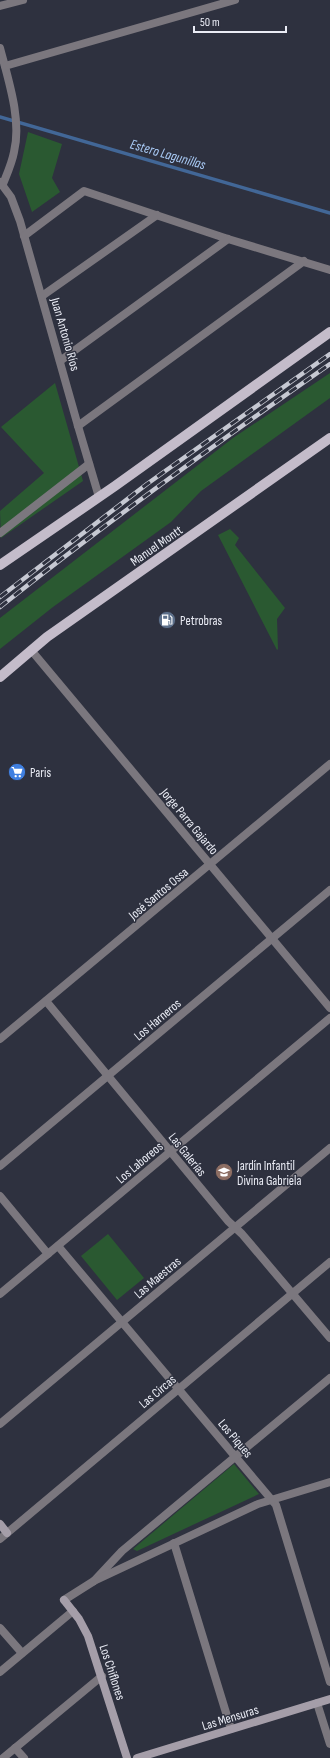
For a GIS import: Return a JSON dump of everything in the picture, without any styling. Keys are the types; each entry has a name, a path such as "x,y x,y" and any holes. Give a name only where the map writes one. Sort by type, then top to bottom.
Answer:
{"main road":[{"path":"1,563 99,497 330,332"},
{"name":"Manuel Montt","path":"0,677 47,637 330,438"}],"street":[{"path":"0,6 23,0"},
{"path":"5,66 235,0"},
{"path":"0,48 14,104 16,135 14,153 1,183"},
{"name":"Juan Antonio Ríos","path":"1,183 14,203 99,497"},
{"path":"24,236 84,191 330,270"},
{"path":"42,296 157,215"},
{"path":"60,361 228,238"},
{"path":"78,426 304,261"},
{"path":"0,533 89,464"},
{"name":"Jorge Parra Gajardo","path":"31,650 330,1008"},
{"name":"José Santos Ossa","path":"0,1039 330,764"},
{"name":"Los Harneros","path":"0,1166 330,890"},
{"name":"Las Galerías","path":"46,1001 228,1221 235,1227 330,1338"},
{"name":"Los Laboreos","path":"0,1294 330,1018"},
{"name":"Las Maestras","path":"0,1424 330,1148"},
{"path":"0,1196 48,1254"},
{"name":"Los Piques","path":"58,1246 272,1500 279,1512 330,1682"},
{"name":"Las Circas","path":"0,1539 330,1262"},
{"path":"94,1581 122,1551 330,1378"},
{"path":"94,1581 174,1543 272,1500 330,1482"},
{"path":"0,1524 8,1532"},
{"path":"174,1543 231,1729"},
{"name":"Los Chiflones","path":"94,1581 64,1600 73,1610 88,1636 127,1758"},
{"path":"0,1672 73,1610"},
{"path":"0,1628 22,1654"},
{"path":"3,1758 102,1676"},
{"name":"Las Mensuras","path":"137,1758 330,1699"},
{"path":"317,1703 330,1744"},
{"path":"15,1748 24,1758"}],"green space":[{"path":"28,132 62,144 52,178 60,192 32,212 19,174"},
{"path":"330,373 330,398 201,491 171,522 53,607 0,649 0,618 233,438"},
{"path":"55,383 83,481 1,538 0,511 44,473 1,427"},
{"path":"230,529 239,538 235,545 285,608 277,619 277,650 218,535"},
{"path":"108,1234 144,1278 117,1300 81,1256"},
{"path":"234,1464 259,1494 137,1551 133,1549"}],"waterway":[{"name":"Estero Lagunillas","path":"0,117 330,213"}],"railway":[{"path":"0,597 147,484 330,354"},
{"path":"0,607 163,483 330,364"}],"place":[{"name":"Petrobras","path":"167,620"},
{"name":"Paris","path":"17,772"},
{"name":"Jardín Infantil Divina Gabriela","path":"224,1172"}]}
